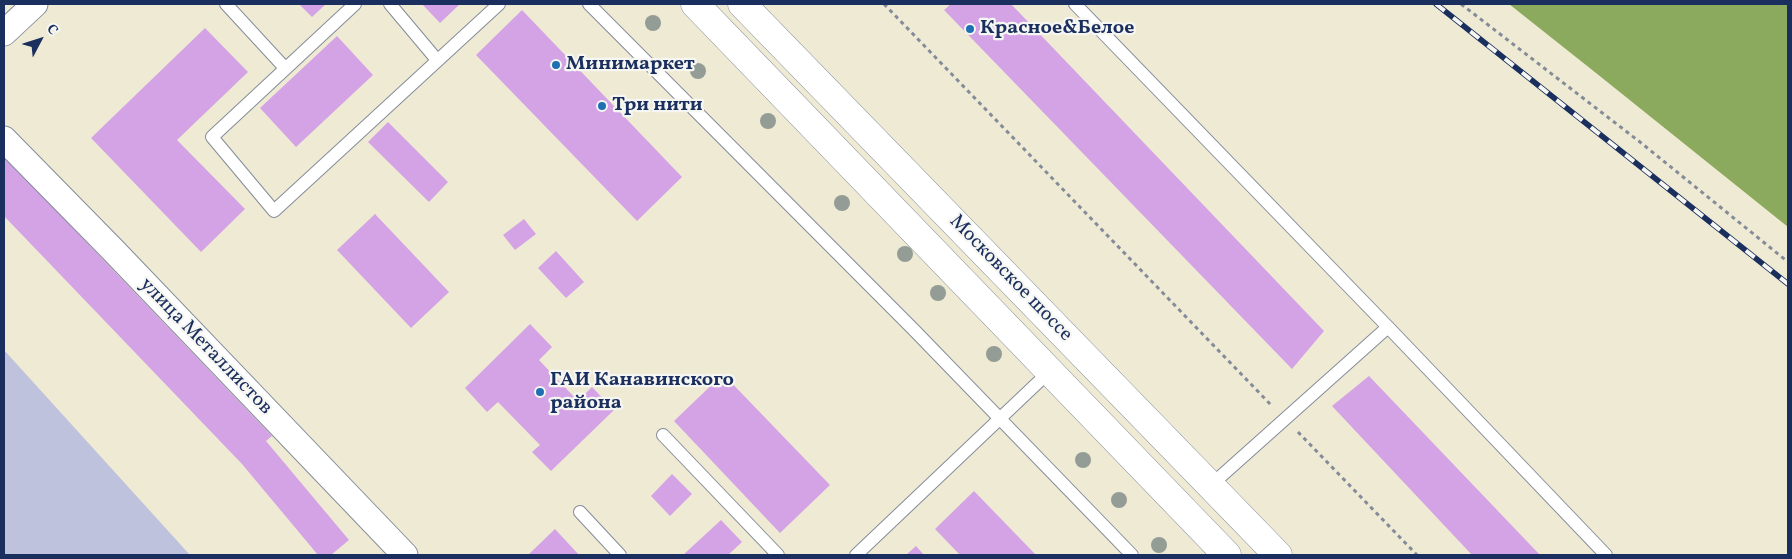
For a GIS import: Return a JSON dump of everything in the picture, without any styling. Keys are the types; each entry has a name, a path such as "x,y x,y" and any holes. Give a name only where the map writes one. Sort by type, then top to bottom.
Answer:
{"main road":[{"name":"Московское шоссе","path":"695,4 1227,555"},
{"name":"Московское шоссе","path":"742,4 1278,555"}],"street":[{"path":"4,33 35,4"},
{"name":"улица Металлистов","path":"4,139 405,555"}],"lane":[{"path":"226,4 286,68"},
{"path":"355,4 212,137 274,211 499,4"},
{"path":"390,4 437,60"},
{"path":"588,4 914,330 1132,555"},
{"path":"1075,4 1606,555"},
{"path":"1210,486 1388,327"},
{"path":"856,555 1050,371"},
{"path":"663,435 778,555"},
{"path":"580,512 620,555"}],"path":[{"path":"884,4 1416,555"},
{"path":"1461,4 1640,142 1788,262"}],"shaded area":[{"path":"4,350 190,555 4,555"}],"green space":[{"path":"1509,4 1788,4 1788,227 1601,77"}],"building":[{"path":"299,4 326,4 312,17"},
{"path":"422,4 460,4 440,23"},
{"path":"951,4 1011,4 1324,331 1292,369 944,10"},
{"path":"522,10 682,177 637,221 476,55"},
{"path":"205,28 248,72 177,140 245,209 201,252 91,138"},
{"path":"337,36 373,75 296,147 260,108"},
{"path":"388,122 448,182 429,202 368,142"},
{"path":"4,156 272,436 266,441 349,540 331,555 318,555 242,464 4,216"},
{"path":"375,214 449,292 411,328 337,250"},
{"path":"524,219 536,234 515,250 503,235"},
{"path":"556,251 584,282 566,298 538,268"},
{"path":"530,324 552,347 539,360 578,401 592,387 614,410 551,471 532,452 540,445 498,402 487,412 465,388"},
{"path":"723,374 830,485 780,533 674,421"},
{"path":"1369,376 1540,555 1472,555 1332,406"},
{"path":"672,474 692,494 670,516 651,496"},
{"path":"974,491 1036,555 960,555 935,529"},
{"path":"721,520 742,542 728,555 683,555"},
{"path":"555,529 579,555 528,555"},
{"path":"916,546 924,555 906,555"}],"railway":[{"path":"1436,4 1788,284"}],"place":[{"name":"Красное&Белое","path":"970,29"},
{"name":"Минимаркет","path":"556,65"},
{"name":"Три нити","path":"602,106"},
{"name":"ГАИ Канавинского района","path":"540,392"}]}
